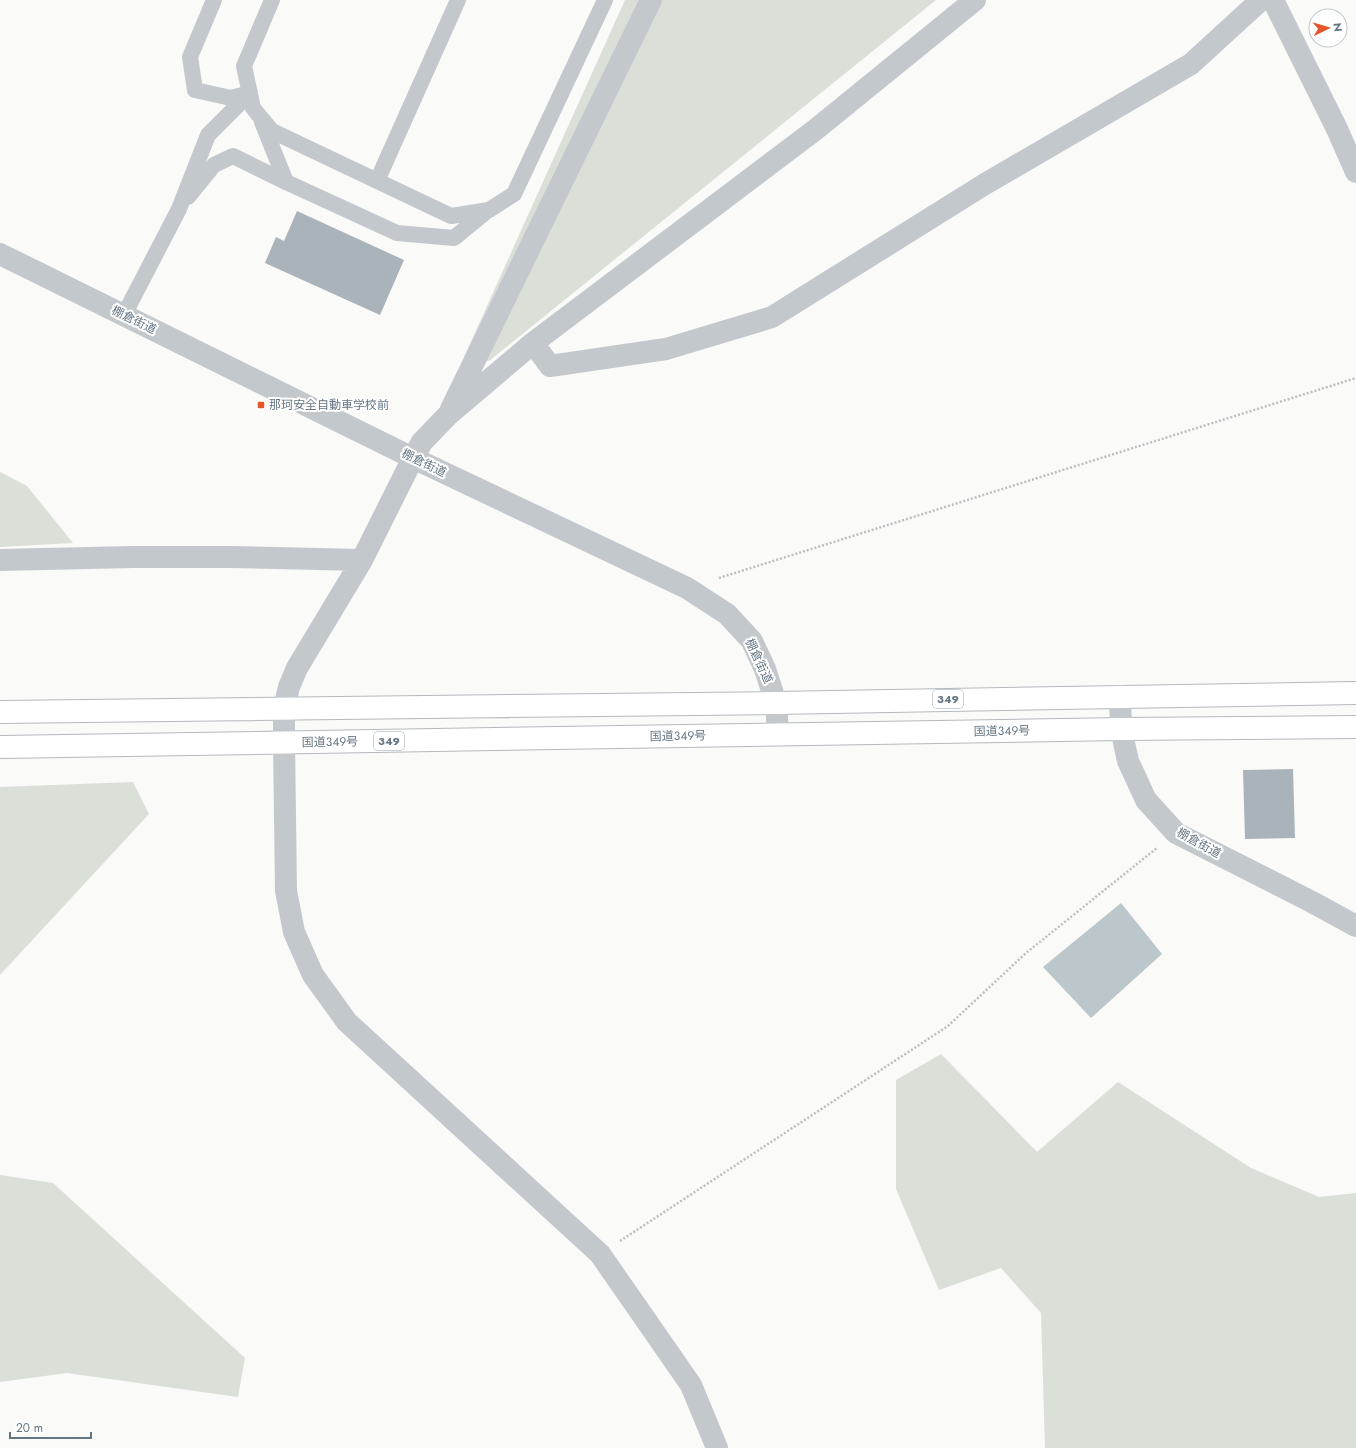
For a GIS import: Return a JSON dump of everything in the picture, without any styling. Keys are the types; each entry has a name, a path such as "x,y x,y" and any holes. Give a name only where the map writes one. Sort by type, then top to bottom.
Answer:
{"highway":[{"name":"349","path":"0,712 776,703 1356,693"},
{"name":"国道349号","path":"0,747 1356,726"}],"street":[{"path":"448,415 651,0"},
{"path":"718,1448 691,1385 600,1254 347,1022 313,975 294,932 286,891 284,708 289,687 297,668 362,560 413,458 422,442 448,415 533,343 815,130 975,0"},
{"path":"533,343 550,366 666,349 772,317 985,184 1191,64 1261,0"},
{"path":"1274,0 1337,129 1356,172"},
{"name":"棚倉街道","path":"0,254 413,458 687,588 728,614 752,641 765,669 776,703 778,734"},
{"path":"0,560 133,557 230,557 362,560"},
{"name":"棚倉街道","path":"1120,696 1121,729 1128,762 1146,800 1176,833 1356,926"}],"lane":[{"path":"214,0 190,57 195,90 231,98 250,93"},
{"path":"272,0 244,66 253,108 272,131 451,216 489,210"},
{"path":"377,181 458,0"},
{"path":"179,209 214,165 233,156 397,233 454,238 489,210 514,194 605,0"},
{"path":"124,315 179,209 208,135 250,93"},
{"path":"261,117 286,182"}],"path":[{"path":"687,588 1356,378"},
{"path":"600,1254 948,1026 1026,953 1176,833"}],"shaded area":[{"path":"625,0 936,0 489,361 464,357"},
{"path":"0,472 27,486 73,543 0,547"},
{"path":"133,782 149,814 0,975 0,787"},
{"path":"1121,903 1162,954 1091,1018 1043,967"},
{"path":"941,1054 1037,1152 1118,1082 1251,1168 1319,1197 1356,1193 1356,1448 1045,1448 1041,1313 1001,1268 939,1290 896,1189 896,1080"},
{"path":"0,1175 53,1183 245,1358 238,1397 67,1373 0,1382"}],"building":[{"path":"297,211 404,260 380,315 265,263 276,237 284,241"},
{"path":"1293,769 1295,838 1245,839 1243,770"}],"place":[{"name":"那珂安全自動車学校前","path":"261,405"}]}
